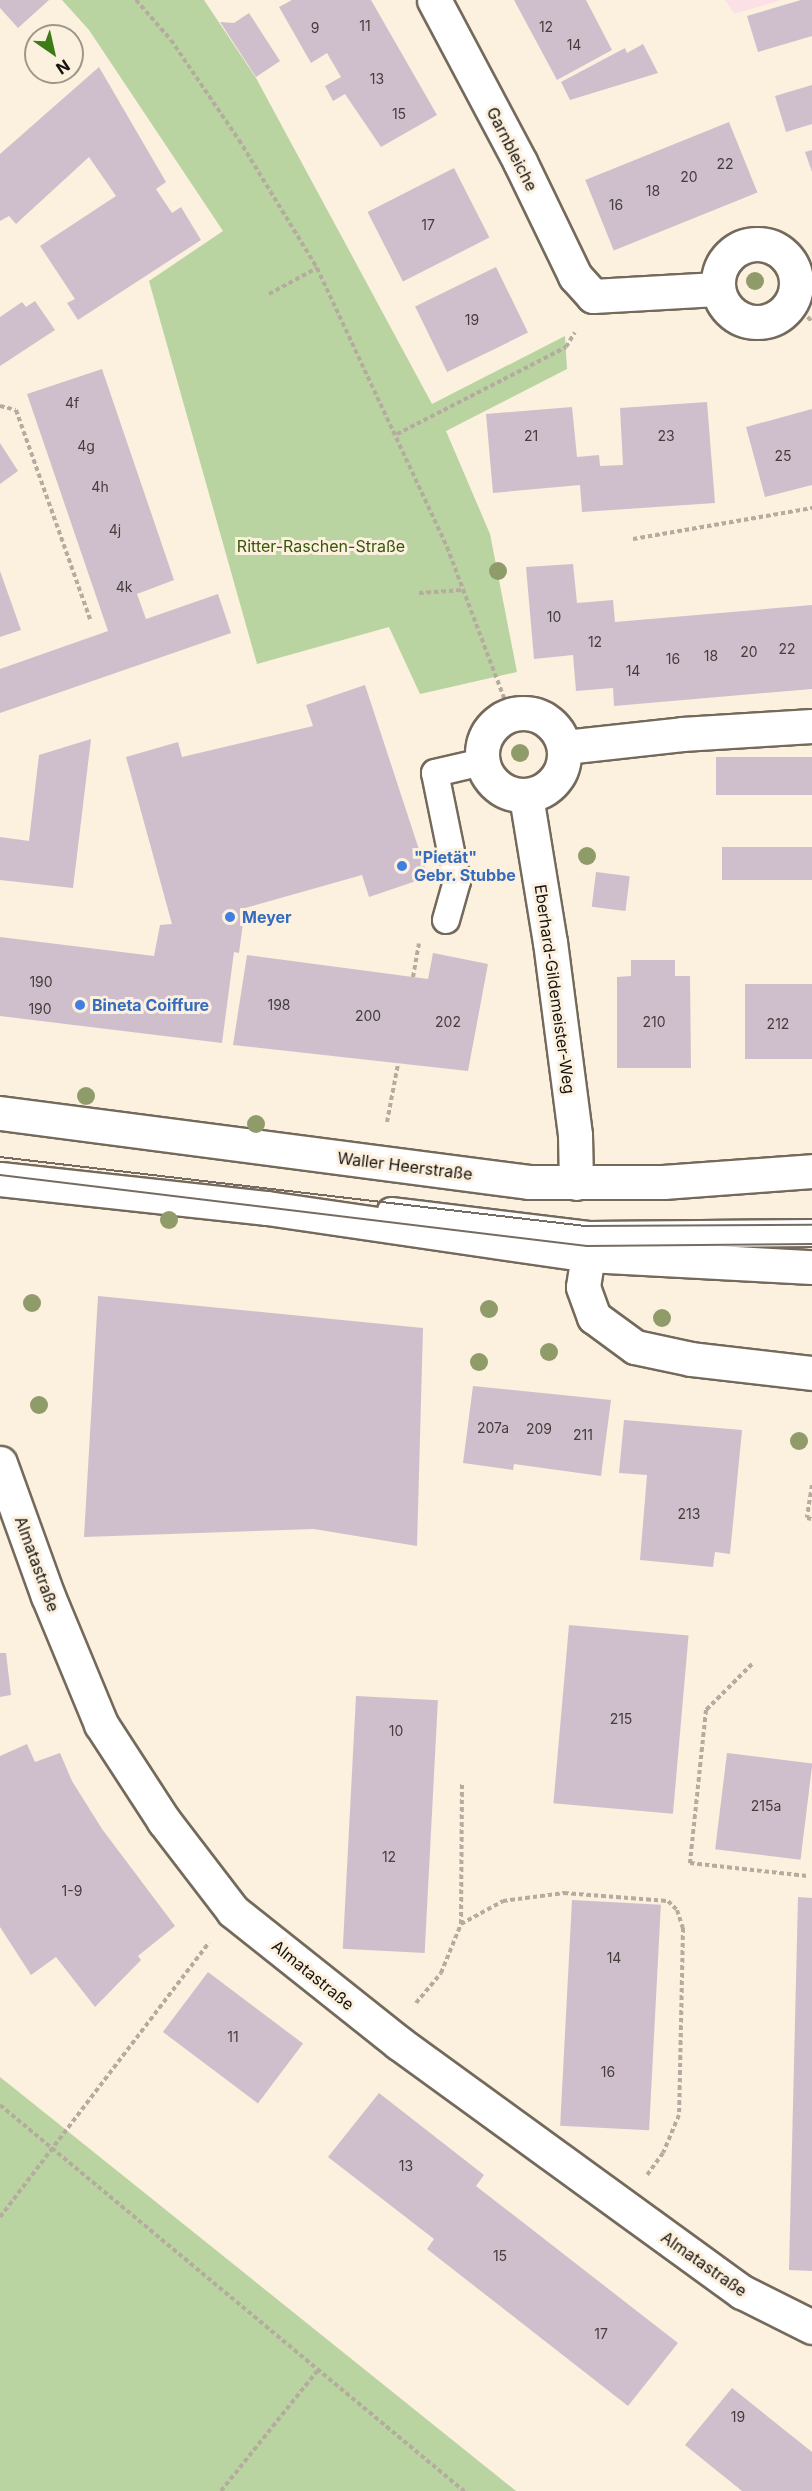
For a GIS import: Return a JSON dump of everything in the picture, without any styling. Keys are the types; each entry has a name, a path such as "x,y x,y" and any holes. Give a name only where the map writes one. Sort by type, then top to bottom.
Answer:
{"street":[{"name":"Garnbleiche","path":"434,0 520,162 575,276 593,296"},
{"path":"767,244 787,256 797,277 803,311 751,323 728,312 717,289 722,263 741,246 767,244"},
{"path":"593,296 717,289"},
{"path":"528,712 545,718 558,730 565,747 562,770 547,788 526,796 506,792 490,780 482,762 483,742 493,725 510,714 528,712"},
{"path":"565,747 682,734 812,726"},
{"name":"Eberhard-Gildemeister-Weg","path":"526,796 550,942 576,1135 576,1183"},
{"name":"Waller Heerstraße","path":"0,1113 529,1182 663,1182 812,1171"},
{"path":"0,1179 267,1208 588,1255 812,1267"},
{"path":"588,1255 583,1287 594,1317 635,1347 691,1359 812,1373"},
{"name":"Almatastraße","path":"0,1463 48,1596 101,1724 164,1821 233,1911 389,2035 742,2292 812,2327"}],"lane":[{"path":"446,920 457,881 435,773 482,762"},
{"path":"0,1164 589,1235 812,1233"},
{"path":"554,1250 587,1246 622,1234"}],"path":[{"path":"136,0 171,40 239,140 317,268 397,434 463,590 510,714"},
{"path":"269,294 317,268"},
{"path":"397,434 567,347 593,296"},
{"path":"0,406 16,410 90,619"},
{"path":"633,539 812,508"},
{"path":"419,593 463,590"},
{"path":"380,1163 398,1064"},
{"path":"812,1485 807,1518 812,1519"},
{"path":"752,1664 706,1710 690,1863 807,1876"},
{"path":"389,2035 441,1973 461,1924 462,1783"},
{"path":"461,1924 503,1901 564,1893 668,1901 677,1910 683,1928 679,2115 663,2153 623,2206"},
{"path":"0,2217 233,1911"},
{"path":"0,2105 464,2491"},
{"path":"221,2491 318,2370"}],"shaded area":[{"path":"725,0 781,0 734,14"}],"green space":[{"name":"Ritter-Raschen-Straße","path":"62,0 204,0 256,78 432,404 565,336 567,369 446,431 490,534 517,672 420,694 389,627 257,664 149,281 223,231 84,24"},
{"path":"0,2077 55,2121 516,2491 0,2491"}],"building":[{"path":"0,0 49,0 18,28 0,8"},
{"path":"292,0 371,0 437,115 381,147 345,94 333,101 325,86 341,77 327,53 311,63 279,7"},
{"path":"514,0 586,0 612,50 557,80"},
{"path":"801,0 812,0 812,36 758,52 747,16"},
{"path":"249,13 280,61 256,77 220,22 234,23"},
{"path":"643,44 658,73 570,100 561,82 625,48 627,53"},
{"path":"99,67 166,182 156,189 172,213 181,207 201,240 78,320 67,303 75,299 40,246 116,196 89,157 16,224 9,216 0,221 0,154 80,84 84,84 84,80"},
{"path":"812,85 812,124 786,132 775,96"},
{"path":"729,122 757,192 614,251 585,180"},
{"path":"812,150 812,172 805,152"},
{"path":"454,168 489,237 403,282 368,212"},
{"path":"496,267 528,333 447,372 415,306"},
{"path":"35,301 55,330 0,366 0,317 22,302 26,307"},
{"path":"102,369 174,580 137,594 146,619 218,594 231,633 0,713 0,669 108,631 27,394"},
{"path":"707,402 715,503 582,512 580,485 493,493 486,414 572,407 577,457 599,455 600,466 623,465 620,408"},
{"path":"812,409 812,485 765,497 746,427"},
{"path":"0,443 18,471 0,484"},
{"path":"573,564 577,603 613,600 615,622 812,605 812,689 614,706 613,688 576,691 573,655 534,659 526,567"},
{"path":"0,571 21,630 0,637"},
{"path":"365,685 428,877 369,897 362,875 245,908 239,953 234,952 222,1043 0,1016 0,937 154,956 160,925 172,924 126,757 178,742 182,757 313,726 306,705"},
{"path":"91,739 73,888 0,880 0,837 29,841 39,755"},
{"path":"716,757 812,757 812,795 716,795"},
{"path":"722,847 812,847 812,880 722,880"},
{"path":"596,872 630,876 625,911 592,907"},
{"path":"433,953 488,964 468,1071 233,1045 247,955 428,979"},
{"path":"631,960 675,960 675,976 690,976 691,1068 617,1068 617,977 631,976"},
{"path":"745,984 812,984 812,1059 745,1059"},
{"path":"98,1296 423,1328 417,1546 314,1529 84,1537"},
{"path":"473,1386 611,1400 601,1476 514,1464 513,1470 463,1463"},
{"path":"624,1420 742,1430 730,1554 715,1552 713,1567 640,1560 647,1475 619,1473"},
{"path":"569,1625 689,1635 673,1814 553,1803"},
{"path":"0,1653 6,1653 11,1695 0,1697"},
{"path":"356,1696 438,1700 425,1953 343,1949"},
{"path":"27,1744 35,1762 60,1753 72,1781 102,1829 175,1926 138,1956 141,1960 95,2007 56,1957 31,1975 0,1927 0,1756"},
{"path":"727,1753 812,1763 801,1860 715,1849"},
{"path":"798,1897 812,1898 812,2271 789,2270"},
{"path":"572,1900 661,1905 649,2130 560,2126"},
{"path":"208,1972 303,2044 258,2104 163,2032"},
{"path":"379,2093 484,2175 476,2186 678,2343 628,2406 427,2249 434,2239 328,2157"},
{"path":"732,2388 812,2452 812,2491 742,2491 685,2445"}],"tram line":[{"path":"0,1157 586,1226 812,1225"},
{"path":"0,1175 587,1246 812,1244"}],"place":[{"name":"\"Pietät\" Gebr. Stubbe","path":"402,866"},
{"name":"Meyer","path":"230,917"},
{"name":"Bineta Coiffure","path":"80,1005"}]}
